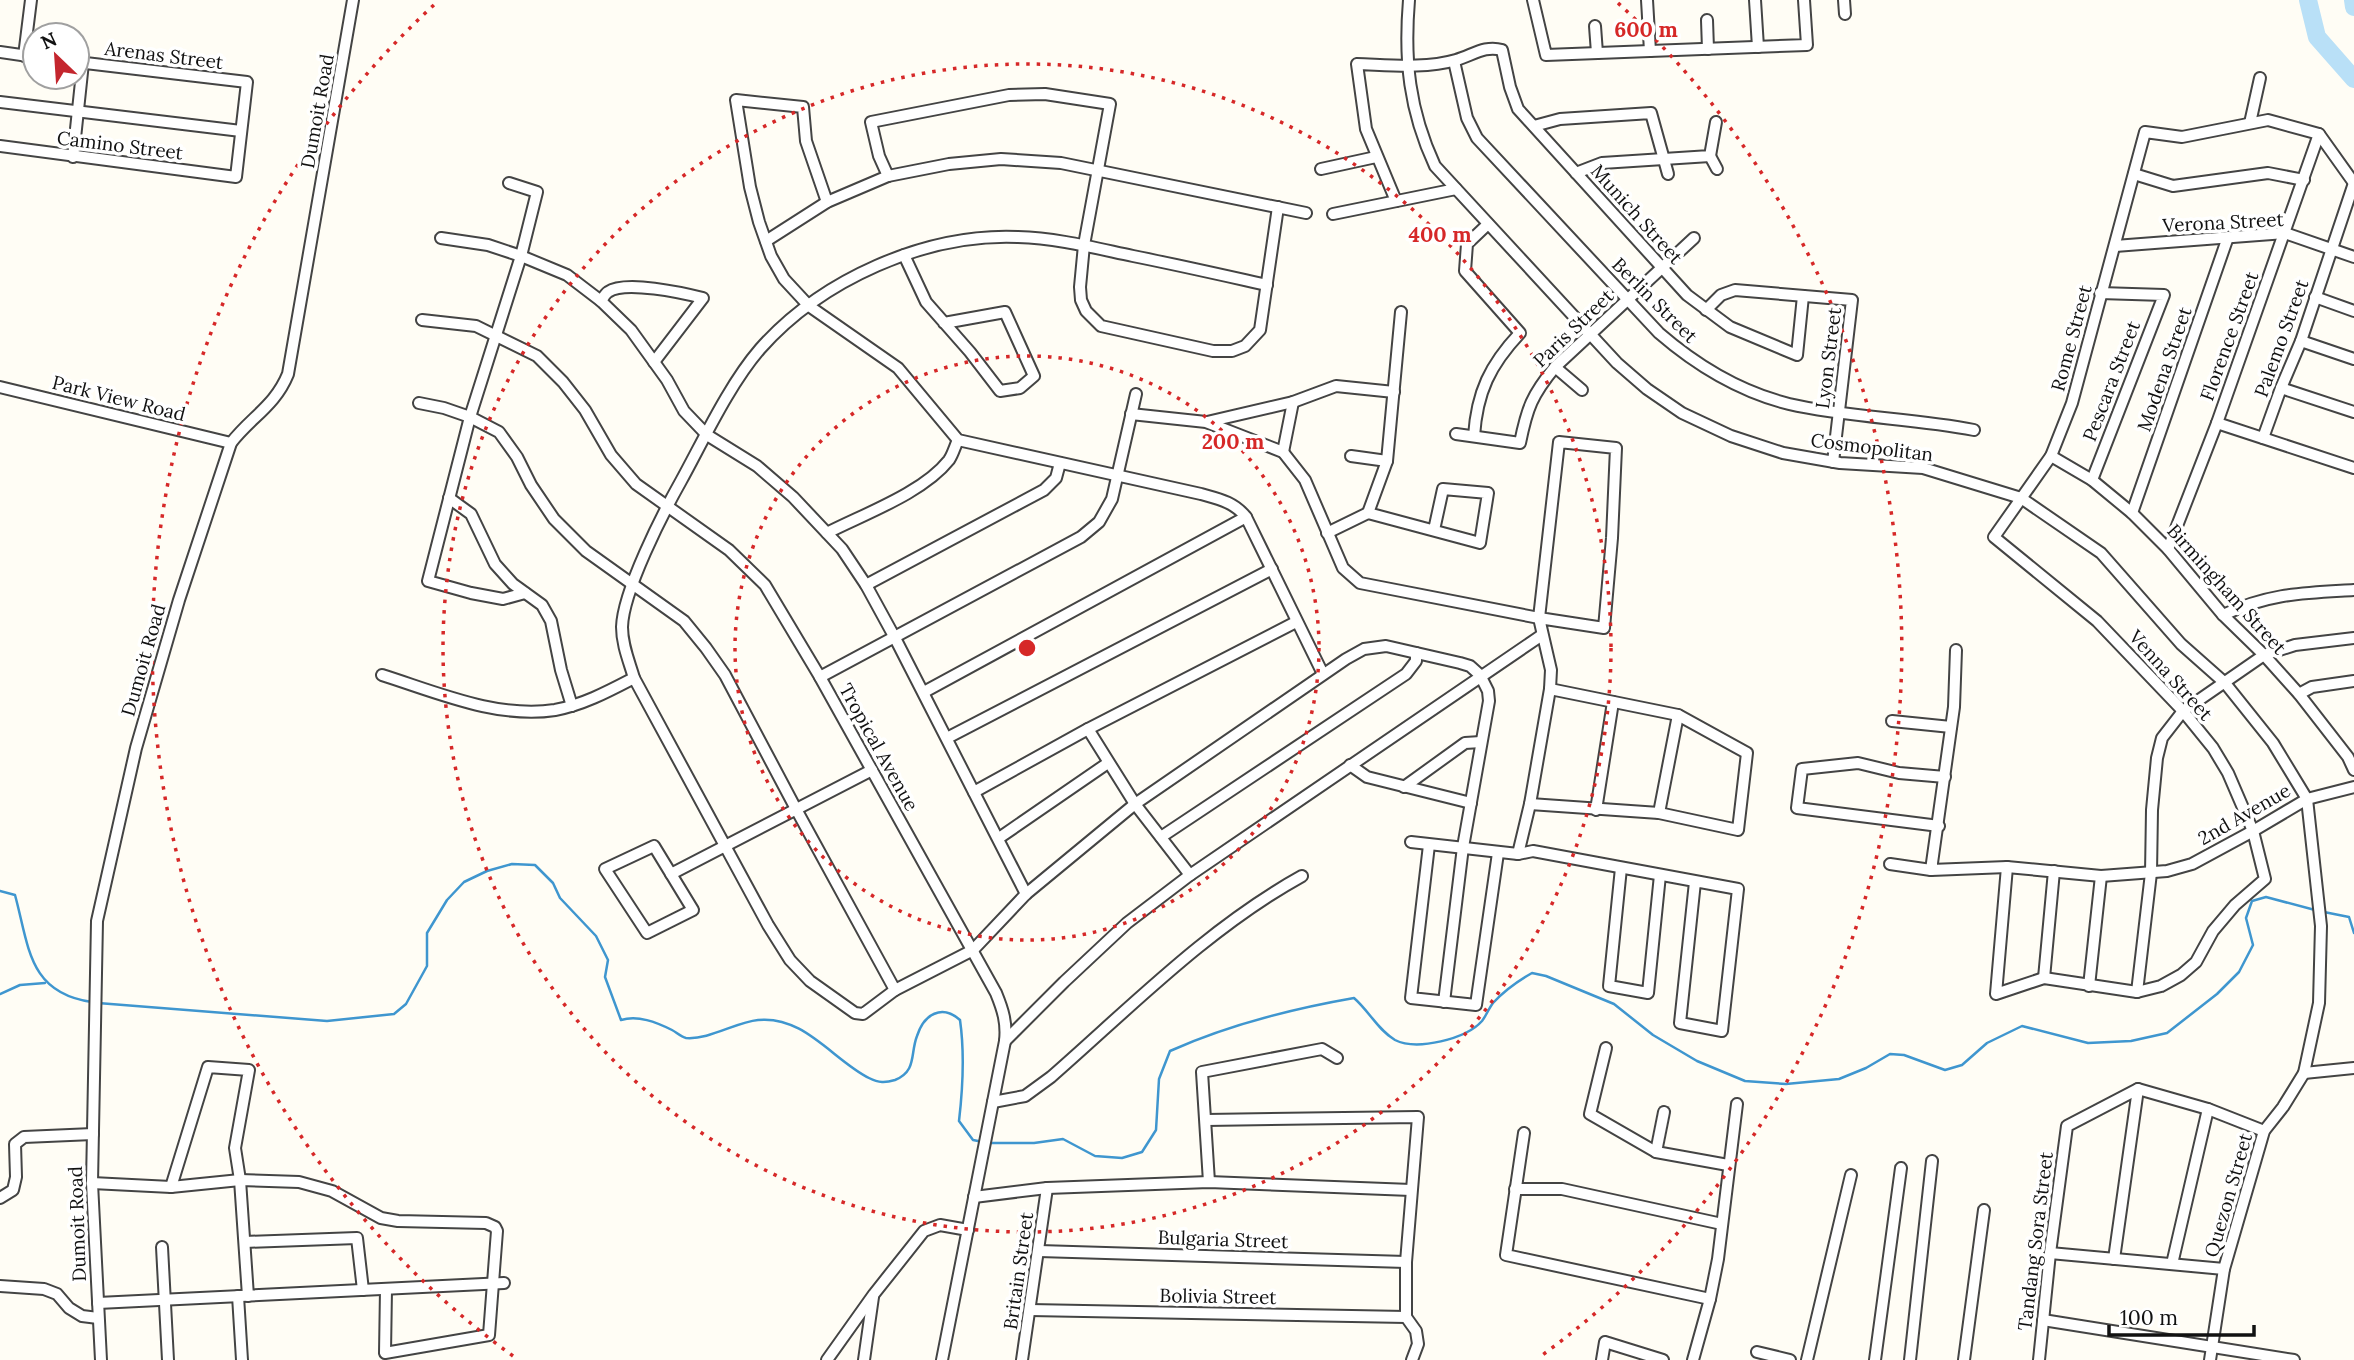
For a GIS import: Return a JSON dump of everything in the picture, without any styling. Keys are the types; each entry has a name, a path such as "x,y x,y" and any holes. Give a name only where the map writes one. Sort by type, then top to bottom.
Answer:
{"street":[{"path":"30,21 31,0"},
{"name":"Dumoit Road","path":"101,1360 92,1183 97,921 135,748 230,443 280,392 288,374 354,0"},
{"name":"Cosmopolitan","path":"1409,0 1406,39 1408,66 1420,135 1435,166 1617,363 1647,389 1682,413 1731,436 1783,453 1833,462 1923,468 2021,498 2101,554 2181,643 2225,683 2273,743 2307,799 2321,926"},
{"path":"1534,0 1546,55 1807,45 1804,0"},
{"path":"1647,0 1650,51"},
{"path":"1755,0 1758,47"},
{"path":"1844,0 1844,14"},
{"path":"1707,20 1708,49"},
{"path":"1595,26 1597,53"},
{"name":"Munich Street","path":"1454,61 1492,47 1502,50 1518,109 1688,295 1730,327 1797,355 1803,296"},
{"path":"0,52 21,56"},
{"path":"1396,201 1366,129 1357,64 1408,66 1454,61"},
{"name":"Berlin Street","path":"1454,61 1467,118 1477,138 1659,333 1690,359 1732,382 1787,403 1839,413 1939,423 1974,430"},
{"name":"Arenas Street","path":"91,63 247,82 241,131"},
{"path":"2260,78 2250,123 2268,120 2319,134 2354,183"},
{"path":"73,157 79,91"},
{"path":"888,176 879,156 871,122 1009,95 1045,94 1110,104 1084,245 1080,286 1081,300 1086,312 1101,326 1213,351 1232,351 1245,346 1254,340 1260,330 1278,207"},
{"path":"827,202 809,152 803,107 736,100 750,187 766,241 784,278 809,306 898,368 958,440 1229,502 1239,509 1246,517 1323,674"},
{"path":"0,102 241,131"},
{"path":"1534,127 1560,119 1651,113 1668,174"},
{"path":"1716,122 1710,156 1717,169"},
{"name":"Rome Street","path":"1994,537 2051,456 2072,403 2145,132 2182,137 2250,123"},
{"name":"Camino Street","path":"0,146 236,177 241,131"},
{"name":"Florence Street","path":"2168,549 2217,423 2319,134"},
{"path":"1576,173 1602,163 1710,156"},
{"path":"1321,169 1377,158"},
{"path":"766,241 827,202 888,176 949,164 1001,159 1061,163 1306,213"},
{"path":"2134,174 2173,186 2268,173 2304,180"},
{"path":"509,183 537,192 522,256 470,417 428,580 502,599 525,593"},
{"name":"Palemo Street","path":"2263,439 2301,341 2354,183"},
{"path":"1333,214 1456,189"},
{"path":"1474,436 1476,410 1485,382 1501,353 1520,333 1465,271 1467,244 1488,224"},
{"name":"Verona Street","path":"2115,246 2285,233 2354,257"},
{"path":"1267,285 1084,245 1017,237 954,242 904,255 854,275 785,322 758,352 707,435 667,505 626,601 622,627 625,650 634,678 768,925 790,960 810,981 855,1013 863,1014 895,990 973,950 1026,894 1135,804 1346,659 1374,646 1386,646 1470,666 1480,675 1488,691 1489,701 1463,847 1444,1002"},
{"name":"Modena Street","path":"2132,513 2228,237"},
{"path":"441,238 488,245 522,256 567,275 601,301 631,330 667,380 684,411 707,435 757,466 793,497 842,549 866,585 895,638 1026,894"},
{"name":"Paris Street","path":"1456,433 1520,443 1526,412 1537,388 1694,238"},
{"path":"904,255 926,302 1000,391 1020,388 1034,376 1006,312 944,323"},
{"path":"601,301 608,291 624,288 669,290 702,298 654,362"},
{"path":"1706,310 1720,295 1735,290 1803,296"},
{"name":"Pescara Street","path":"2091,480 2164,295 2100,293"},
{"name":"Lyon Street","path":"1803,296 1853,300 1833,462"},
{"path":"2315,298 2354,310"},
{"path":"1368,513 1387,461 1401,312"},
{"name":"Tropical Avenue","path":"422,320 476,326 537,356 563,382 585,410 611,455 636,484 729,550 765,585 872,769 1004,1011 1005,1041 942,1360"},
{"path":"2301,341 2354,359"},
{"path":"1555,368 1581,390"},
{"path":"1206,422 1293,402 1336,386 1394,392"},
{"name":"Park View Road","path":"0,387 230,443"},
{"path":"2281,388 2354,412"},
{"path":"820,677 1081,537 1099,522 1112,499 1136,394"},
{"path":"419,402 470,417 499,432 554,519 586,551 684,621 706,648 725,675 895,990"},
{"path":"1283,452 1293,402"},
{"path":"1131,414 1206,422 1283,452 1305,480 1343,568 1360,583 1539,618 1604,628 1616,448 1559,442 1539,618 1551,670 1550,689 1530,804 1518,854"},
{"path":"2217,423 2354,468"},
{"path":"827,533 882,506 934,474 950,458 958,440"},
{"path":"1351,456 1387,461"},
{"name":"Birmingham Street","path":"2051,456 2091,480 2132,513 2168,549 2223,615 2264,655 2298,694 2348,757 2354,770"},
{"path":"866,585 1044,490 1056,478 1060,463"},
{"path":"1327,533 1368,513 1480,542 1488,494 1443,489 1434,530"},
{"path":"449,498 471,514 495,564 513,584 542,605 551,621 572,706"},
{"path":"923,692 1246,517"},
{"name":"Venna Street","path":"1994,537 2097,621 2183,711 2213,748 2228,773 2253,831 2265,878 2235,905 2213,931 2196,962 2181,975 2161,986 2137,992"},
{"path":"947,738 1272,569"},
{"path":"2223,615 2250,603 2283,594 2354,590"},
{"path":"974,792 1088,729 1296,621"},
{"path":"1005,1041 1127,923 1190,874 1542,635"},
{"path":"2007,867 1996,993 2044,978 2137,992 2151,873 2152,810 2157,758 2162,738 2183,711 2264,655 2295,645 2354,638"},
{"path":"1931,870 1951,727 1956,650"},
{"path":"1161,837 1406,674 1416,661 1416,653"},
{"path":"382,675 464,701 513,711 553,710 572,706 634,678"},
{"path":"2298,694 2312,687 2354,681"},
{"path":"1530,804 1659,813 1738,830 1747,753 1678,715 1550,689"},
{"path":"1596,810 1613,702"},
{"path":"1659,813 1678,715"},
{"path":"1892,721 1951,727"},
{"path":"1088,729 1135,804 1190,874"},
{"path":"1404,787 1465,744 1482,742"},
{"path":"999,838 1108,763"},
{"path":"1939,826 1797,808 1800,782 1802,769 1858,763 1899,774 1945,777"},
{"path":"1350,765 1367,777 1471,803"},
{"path":"671,874 872,769"},
{"name":"2nd Avenue","path":"1890,864 1931,870 2007,867 2101,876 2167,871 2192,864 2307,799 2354,787"},
{"path":"1411,842 1498,853 1518,854 1533,851 1738,889 1721,1031 1680,1023 1695,882"},
{"path":"1429,845 1411,998 1444,1002 1476,1005 1498,853"},
{"path":"654,846 671,874 693,910 648,933 604,869 654,846"},
{"path":"1621,868 1609,986 1648,993 1660,875"},
{"path":"2044,978 2054,871"},
{"path":"993,1102 1025,1096 1042,1084 1226,925 1266,896 1301,876"},
{"path":"2089,986 2101,876"},
{"name":"Quezon Street","path":"2210,1360 2224,1269 2264,1131 2304,1073 2319,1003 2321,926"},
{"path":"1606,1048 1590,1114 1656,1152 1728,1165"},
{"path":"1209,1182 1202,1072 1322,1049 1337,1058"},
{"path":"171,1187 208,1067 249,1070 235,1148 245,1241 242,1360"},
{"path":"2304,1073 2354,1068"},
{"path":"2113,1259 2138,1089 2208,1109 2264,1131"},
{"name":"Tandang Sora Street","path":"2039,1360 2067,1126 2138,1089"},
{"path":"1693,1360 1718,1259 1737,1104"},
{"path":"2172,1264 2208,1109"},
{"path":"1656,1152 1664,1112"},
{"path":"1206,1120 1418,1117 1406,1262 1406,1317 1416,1331 1418,1343 1412,1360"},
{"path":"1524,1133 1506,1255 1710,1299"},
{"path":"0,1198 13,1190 16,1177 15,1144 24,1137 93,1134"},
{"path":"1910,1360 1932,1161"},
{"path":"1875,1360 1901,1168"},
{"path":"1807,1360 1851,1175"},
{"path":"92,1183 171,1187 240,1180 299,1182 332,1191 381,1218 492,1224 497,1231 499,1283 489,1335 385,1353 386,1289"},
{"path":"974,1197 1047,1188 1209,1182 1411,1190"},
{"name":"Britain Street","path":"1022,1360 1047,1188"},
{"path":"1515,1189 1562,1189 1722,1224"},
{"path":"1964,1360 1984,1210"},
{"path":"827,1360 873,1294 924,1231 940,1225 968,1230"},
{"path":"245,1241 357,1238 363,1290"},
{"path":"162,1247 169,1360"},
{"name":"Bulgaria Street","path":"1039,1251 1406,1262"},
{"path":"2050,1253 2224,1269"},
{"path":"98,1303 499,1283"},
{"path":"0,1286 44,1289 57,1294 69,1308 82,1316 99,1318"},
{"path":"864,1360 873,1294"},
{"name":"Bolivia Street","path":"1030,1310 1406,1317"},
{"path":"2043,1320 2294,1360"},
{"path":"1602,1360 1605,1342 1663,1360"},
{"path":"1757,1352 1790,1360"}],"waterway":[{"path":"2308,0 2317,37 2354,79"},
{"path":"2353,0 2354,7"},
{"path":"98,1003 327,1021 394,1014 406,1004 427,966 427,933 447,900 464,882 487,871 512,864 535,865 553,883 560,898 596,936 608,960 605,977 621,1020 647,1020 686,1038 704,1036 750,1021 774,1020 804,1031 856,1070 873,1080 885,1082 895,1080 907,1072 920,1028 929,1017 940,1012 953,1015 960,1020 963,1046 959,1121 973,1140 983,1142"},
{"path":"0,891 15,895 29,949 43,978 55,989 71,997 92,1002"},
{"path":"989,1143 1034,1143 1063,1139 1095,1156 1122,1158 1142,1152 1156,1130 1159,1079 1170,1051 1214,1033 1260,1019 1354,998 1395,1040 1428,1044 1453,1038 1475,1027 1497,999 1532,973 1546,976 1614,1004 1653,1035 1697,1061 1745,1081 1786,1084 1839,1079 1890,1054 1904,1055 1945,1070 1962,1065 1987,1043 2022,1026 2088,1043 2131,1041 2167,1033 2217,994 2239,972 2253,945 2246,918 2252,901 2266,897 2315,910"},
{"path":"2324,912 2349,917 2354,933"},
{"path":"0,994 20,985 45,983"}]}
